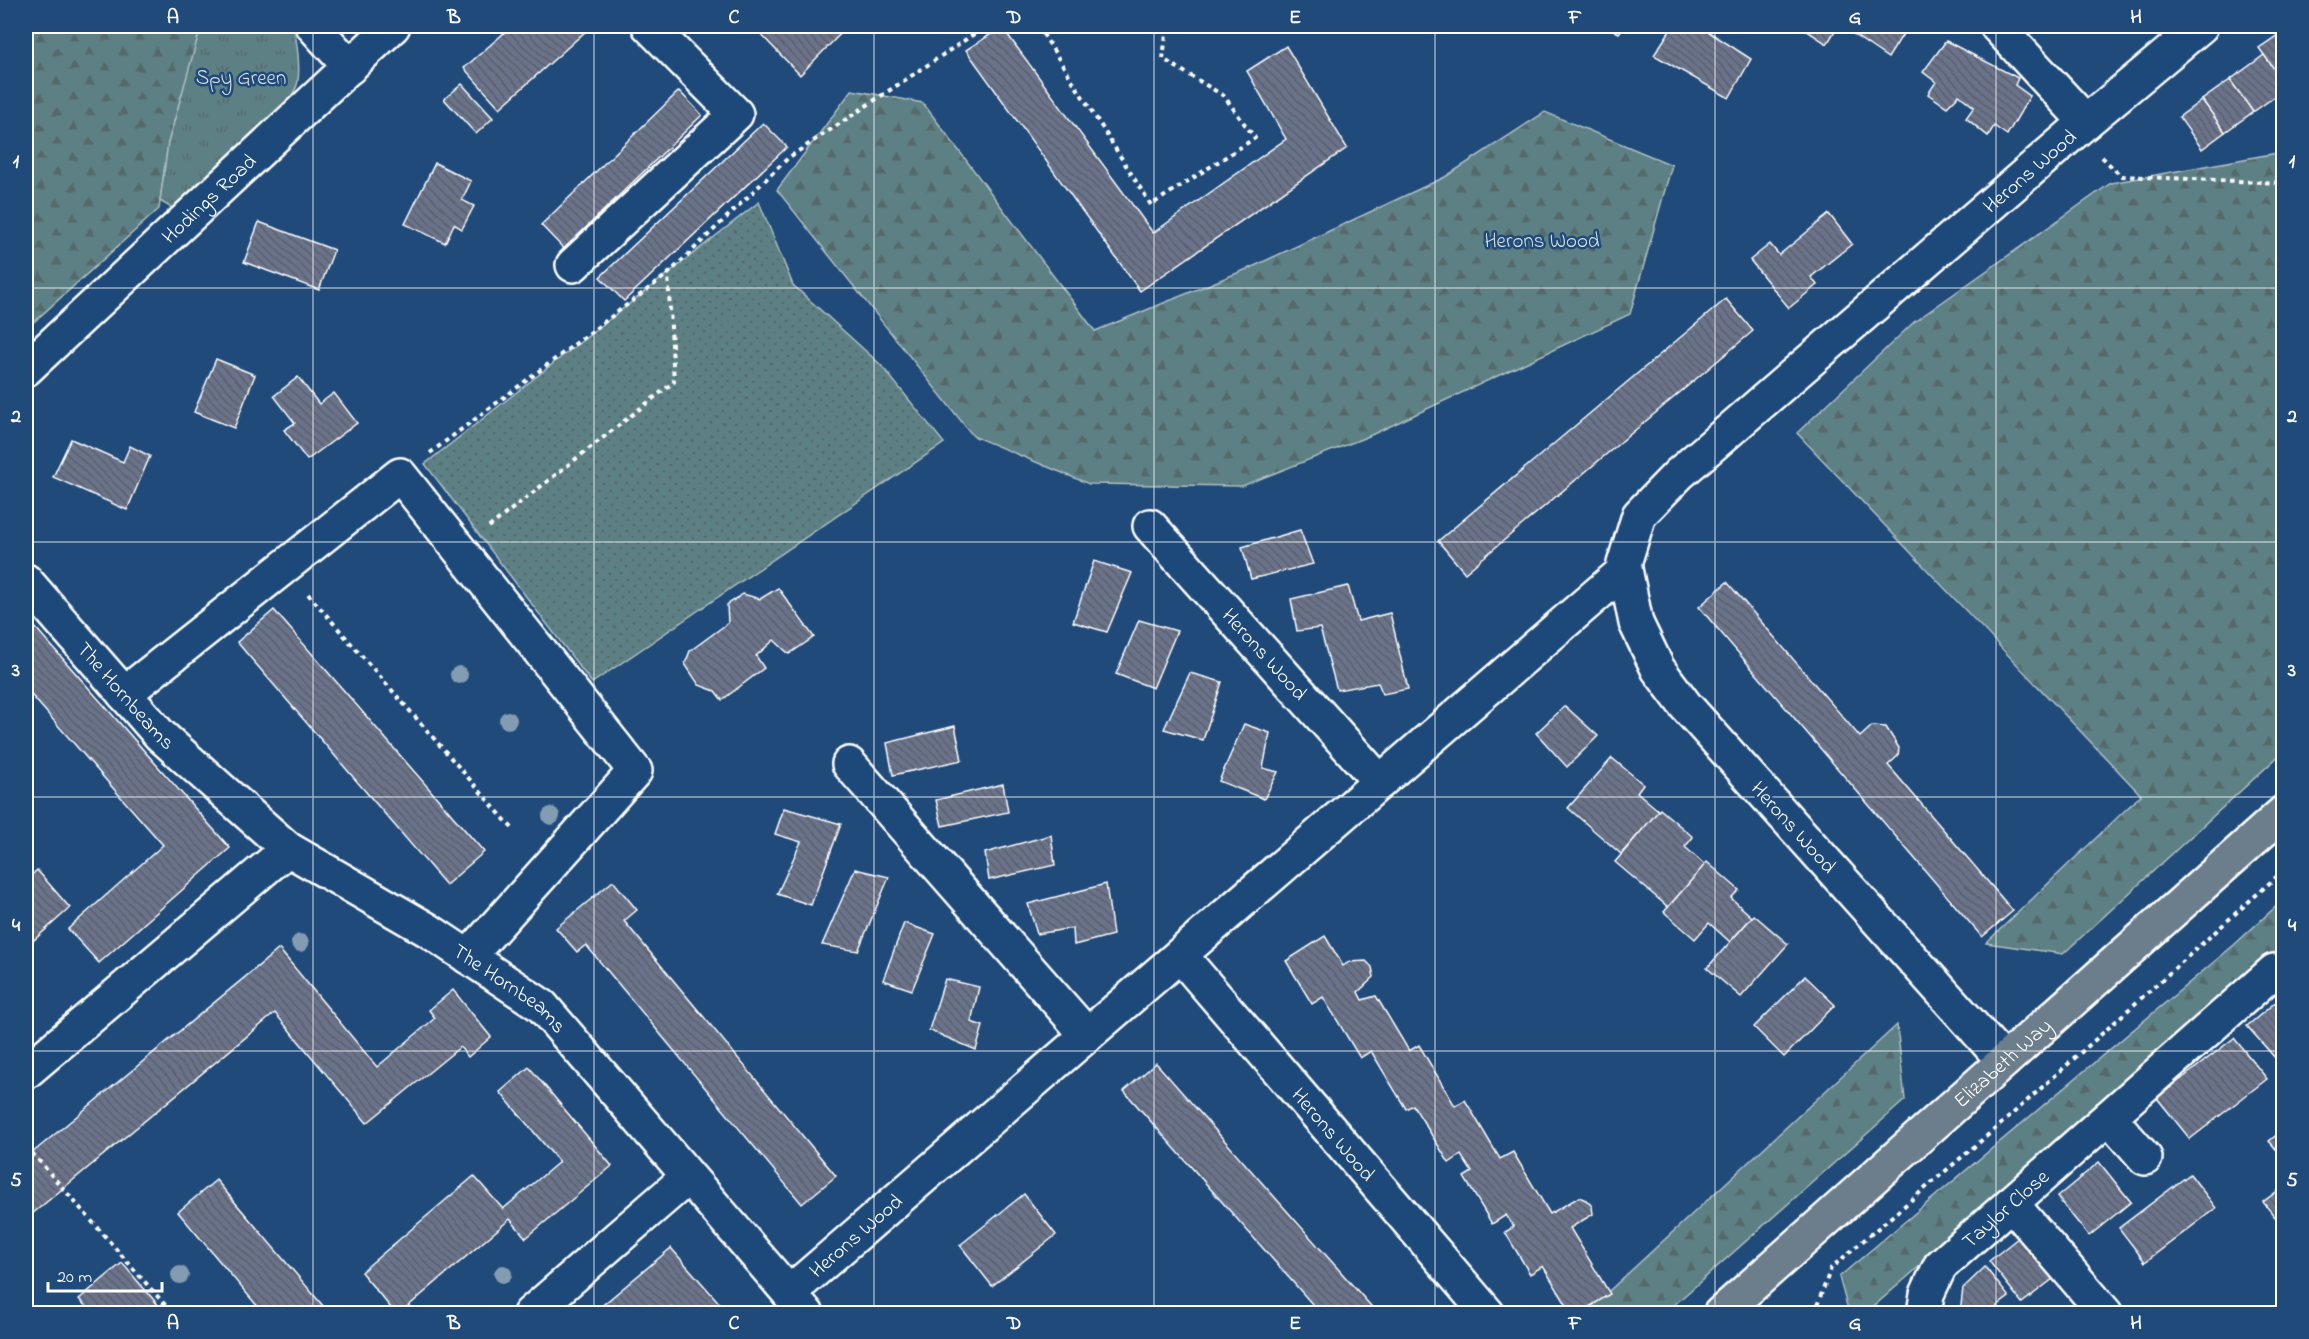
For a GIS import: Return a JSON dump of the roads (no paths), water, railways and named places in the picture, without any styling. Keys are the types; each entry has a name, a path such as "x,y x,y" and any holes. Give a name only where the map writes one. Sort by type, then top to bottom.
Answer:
{"main road":[{"name":"Elizabeth Way","path":"1720,1314 2283,813"}],"street":[{"path":"313,26 350,67"},
{"name":"Hodings Road","path":"26,369 393,26"},
{"path":"573,265 736,114 649,26"},
{"path":"1997,26 2082,126"},
{"name":"Herons Wood","path":"2004,1061 1685,705 1658,669 1636,623 1624,564 1639,514 1679,474 2201,26"},
{"path":"124,694 400,475 635,771 468,957"},
{"name":"Herons Wood","path":"1150,526 1380,782"},
{"name":"Herons Wood","path":"798,1303 1087,1035 1625,570"},
{"name":"The Hornbeams","path":"26,581 160,735 288,849 428,930 542,1006 798,1303"},
{"path":"849,764 1087,1035"},
{"path":"26,1072 288,849"},
{"name":"Herons Wood","path":"1180,955 1488,1314"},
{"name":"Taylor Close","path":"1924,1314 1927,1294 1940,1266 2274,971"},
{"path":"2109,1117 2145,1158"},
{"path":"530,1314 688,1177"},
{"path":"2011,1203 2106,1314"}],"park label":[{"name":"Spy Green","path":"241,77"}]}
